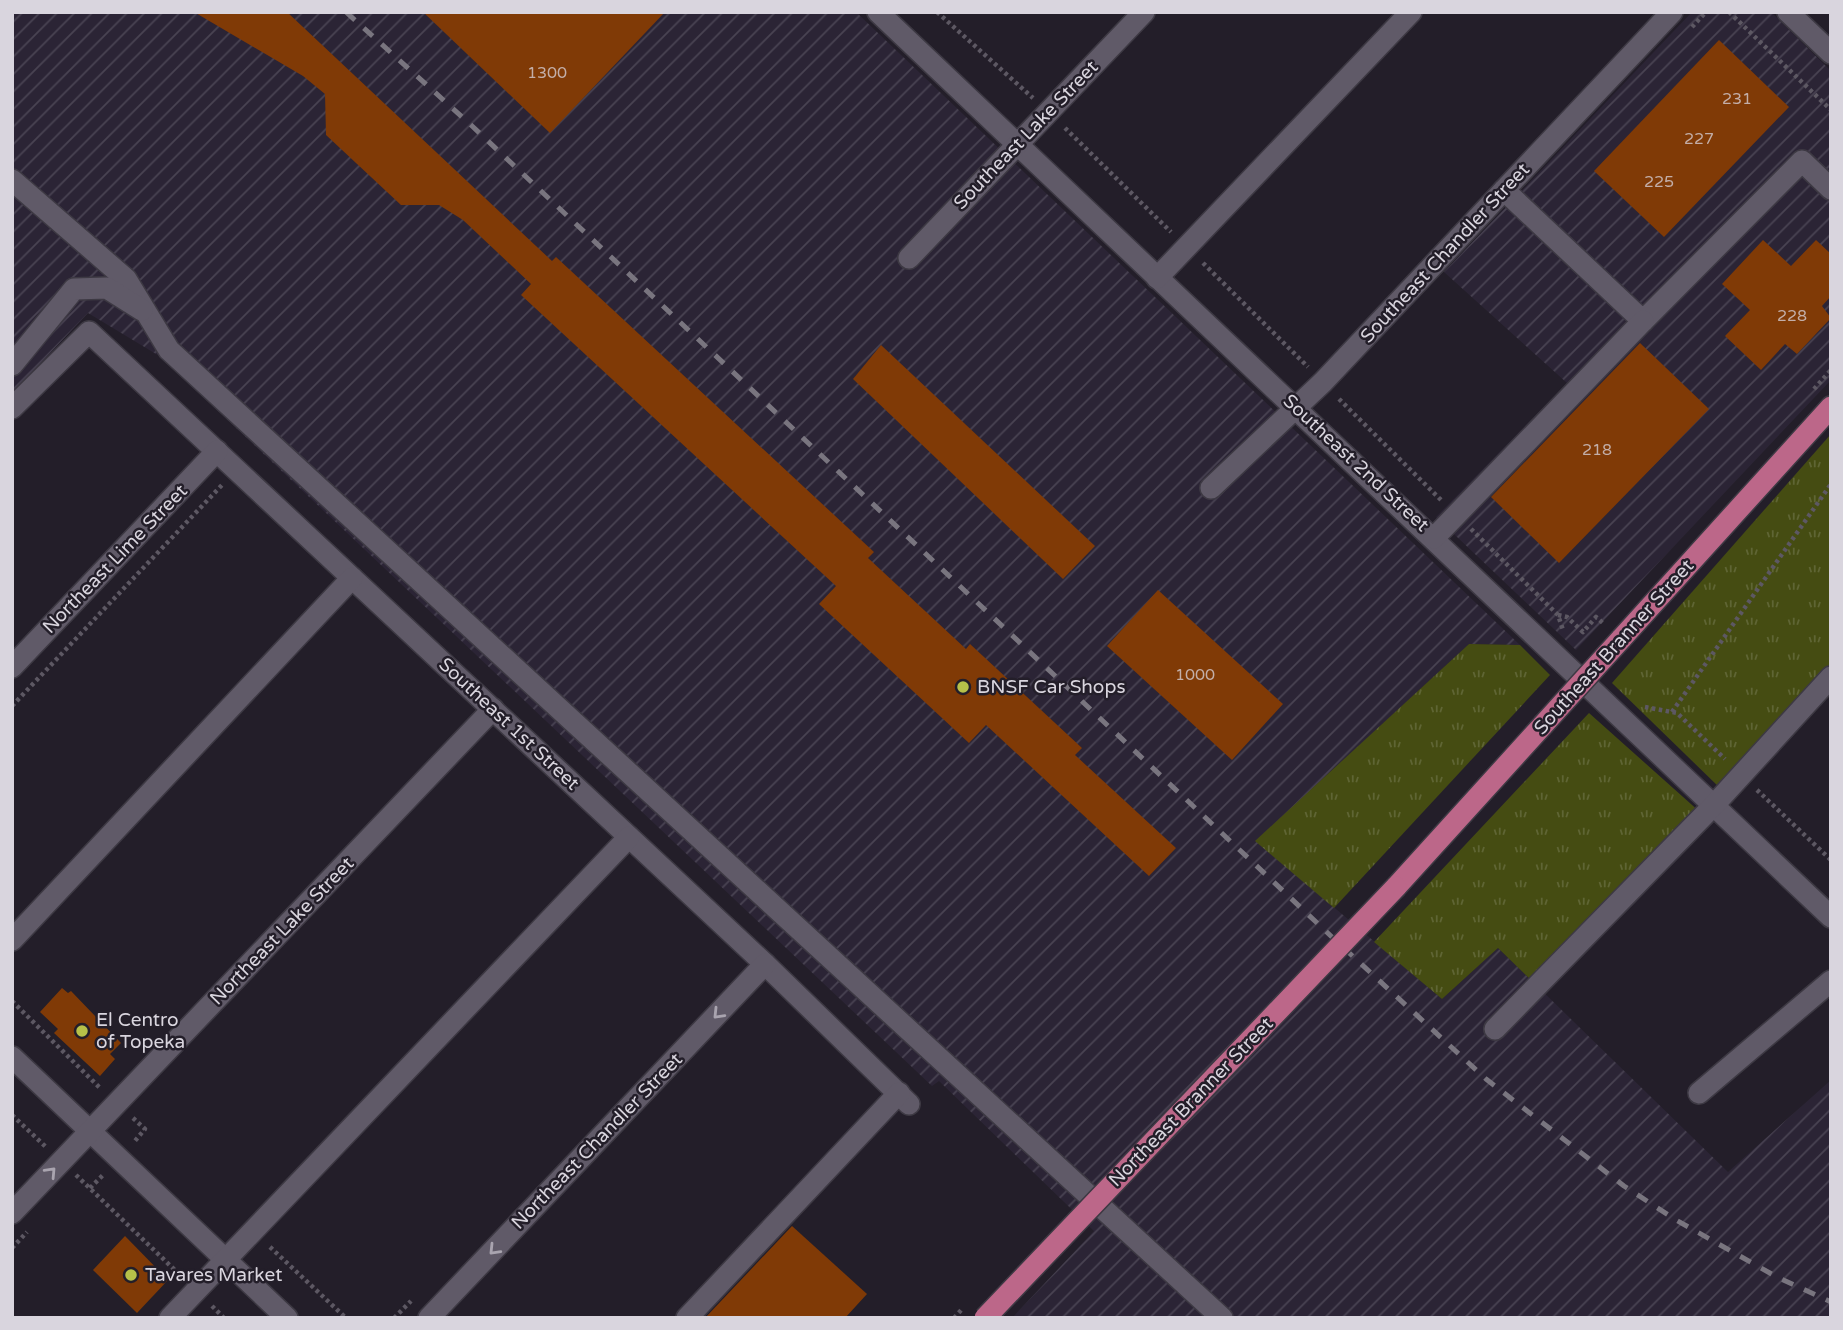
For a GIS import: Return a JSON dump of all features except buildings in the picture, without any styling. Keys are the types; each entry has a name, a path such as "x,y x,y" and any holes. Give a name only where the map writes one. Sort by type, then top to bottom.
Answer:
{"main road":[{"name":"Southeast Branner Street","path":"1396,887 1831,407"},
{"name":"Northeast Branner Street","path":"985,1318 1396,887"}],"street":[{"name":"Southeast Lake Street","path":"909,258 1144,12"},
{"path":"1157,278 1411,12"},
{"name":"Southeast Chandler Street","path":"1211,488 1298,408 1672,12"},
{"path":"1788,12 1831,53"},
{"name":"Southeast 2nd Street","path":"887,15 1157,278 1298,408 1831,917"},
{"path":"1434,538 1802,161 1831,189"},
{"path":"12,180 126,279 169,349 1222,1318"},
{"path":"1504,190 1643,321"},
{"path":"12,365 74,289 107,288 147,313"},
{"name":"Southeast 1st Street","path":"12,408 89,332 765,964 904,1098 687,1318"},
{"name":"Northeast Lime Street","path":"12,667 218,451"},
{"path":"12,940 352,578"},
{"path":"1495,1029 1715,804 1831,677"},
{"name":"Northeast Lake Street","path":"12,1213 493,709"},
{"path":"170,1318 629,837"},
{"name":"Northeast Chandler Street","path":"429,1318 765,964"},
{"path":"1699,1093 1831,981"},
{"path":"12,1057 287,1318"}],"path":[{"path":"937,12 1048,112 1558,615 1564,635"},
{"path":"1729,12 1831,110"},
{"path":"12,706 237,469"},
{"path":"1672,713 1831,484"},
{"path":"1558,615 1567,617 1583,632 1596,617 1604,624"},
{"path":"1638,705 1677,713 1831,860"},
{"path":"12,1115 224,1318"},
{"path":"253,1231 346,1318"}],"shaded area":[{"path":"12,12 856,12 1520,645 1469,644 1256,841 1442,999 1498,948 1728,1172 1831,1080 1831,1318 1012,1318 1094,1231 939,1081 932,1086 161,357 88,313 12,393"},
{"path":"1692,12 1771,12 1831,71 1831,380 1576,650 1436,517 1567,383 1444,272"}],"green space":[{"path":"1831,434 1831,680 1722,790 1612,683"},
{"path":"1469,644 1520,645 1550,675 1334,908 1255,841"},
{"path":"1589,713 1701,813 1534,983 1498,948 1442,999 1374,942"}],"railway":[{"path":"346,12 471,125 1486,1079 1624,1186 1676,1220 1777,1277 1831,1302"}],"place":[{"name":"BNSF Car Shops","path":"963,687"},
{"name":"El Centro of Topeka","path":"82,1031"},
{"name":"Tavares Market","path":"131,1275"}]}
